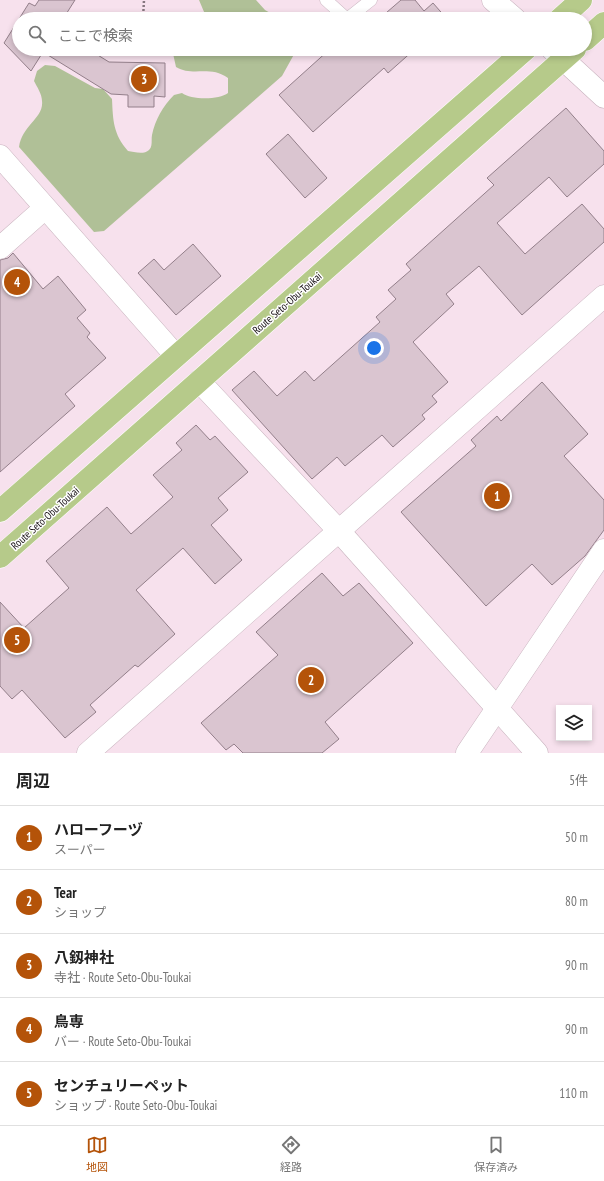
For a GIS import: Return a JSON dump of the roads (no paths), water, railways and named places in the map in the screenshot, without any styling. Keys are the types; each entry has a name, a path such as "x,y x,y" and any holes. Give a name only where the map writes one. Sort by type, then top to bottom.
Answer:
{"main road":[{"path":"568,12 581,0"},
{"path":"592,34 604,23"},
{"path":"0,511 518,56"},
{"name":"Route Seto-Obu-Toukai","path":"0,557 199,381 560,56"}],"street":[{"path":"493,0 507,12"},
{"path":"568,56 604,97"},
{"path":"0,156 176,356"},
{"path":"0,248 46,208"},
{"path":"88,753 604,296"},
{"path":"199,381 339,532 537,753"},
{"path":"467,753 604,550"}],"lane":[{"path":"326,0 339,12"},
{"path":"356,12 371,0"}],"place":[{"name":"八釼神社","path":"144,79"},
{"name":"鳥専","path":"17,282"},
{"name":"ハローフーヅ","path":"497,496"},
{"name":"センチュリーペット","path":"17,640"},
{"name":"Tear","path":"311,680"}]}
